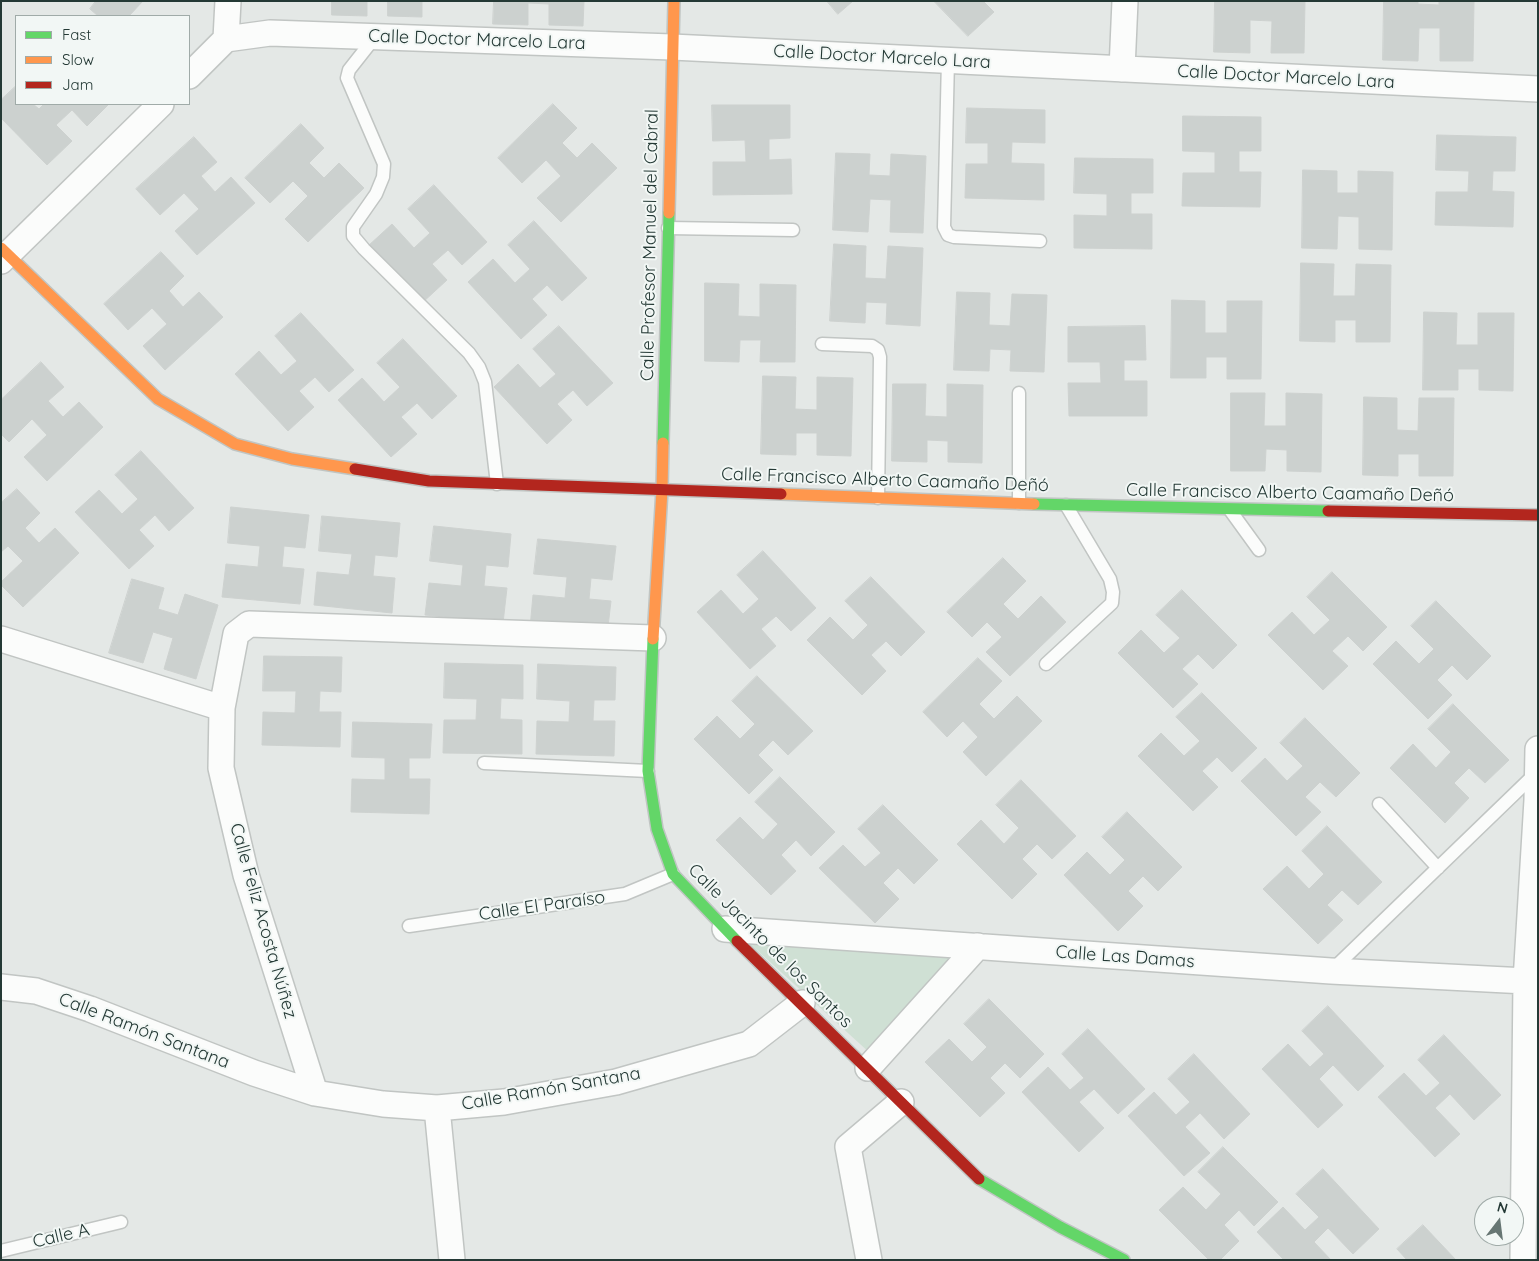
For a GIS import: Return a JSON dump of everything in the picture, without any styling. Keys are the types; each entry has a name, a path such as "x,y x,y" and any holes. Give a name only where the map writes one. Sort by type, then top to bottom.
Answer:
{"street":[{"path":"190,75 226,39 228,1"},
{"name":"Calle Profesor Manuel del Cabral","path":"662,490 674,1"},
{"path":"1122,69 1125,1"},
{"name":"Calle Doctor Marcelo Lara","path":"226,39 270,33 672,47 1538,89"},
{"path":"3,254 160,105"},
{"name":"Calle Francisco Alberto Caamaño Deñó","path":"3,254 158,399 236,444 292,459 429,481 1066,505 1538,515"},
{"name":"Calle Jacinto de los Santos","path":"662,490 652,638 648,771 656,829 673,874 725,929 802,1002 977,1178 1060,1227 1124,1260"},
{"name":"Calle Feliz Acosta Núñez","path":"315,1093 246,875 221,768 222,708 236,634 249,624 652,638"},
{"path":"1,639 222,708"},
{"path":"1524,1260 1526,981 1537,800 1537,765"},
{"name":"Calle Las Damas","path":"725,929 1330,971 1526,981"},
{"path":"868,1068 978,946"},
{"name":"Calle Ramón Santana","path":"1,986 36,991 90,1009 254,1073 315,1093 382,1104 437,1108 504,1102 616,1082 748,1044 802,1002"},
{"path":"869,1260 848,1147 901,1102"},
{"path":"437,1108 452,1260"}],"lane":[{"path":"375,37 349,70 347,78 384,164 383,177 376,194 353,227 353,236 469,353 479,367 485,382 497,484"},
{"path":"948,60 944,227 948,234 954,236 1040,241"},
{"path":"668,228 793,230"},
{"path":"822,344 872,346 878,350 880,357 878,498"},
{"path":"1018,503 1019,393"},
{"path":"1046,664 1112,603 1113,592 1110,579 1066,505"},
{"path":"1229,509 1259,550"},
{"path":"484,763 648,771"},
{"path":"1330,971 1438,868 1537,765"},
{"path":"1379,804 1438,868"},
{"name":"Calle El Paraíso","path":"408,926 625,894 673,874"},
{"name":"Calle A","path":"1,1250 122,1222"}],"green space":[{"path":"749,943 959,953 871,1054"}],"building":[{"path":"96,1 143,1 130,15 97,15 90,9"},
{"path":"332,1 367,1 367,16 332,15"},
{"path":"388,1 422,1 422,17 388,16"},
{"path":"494,1 584,1 583,26 549,25 549,4 528,3 528,25 493,24"},
{"path":"827,1 853,1 838,14"},
{"path":"934,1 983,1 994,12 968,36"},
{"path":"1215,1 1305,1 1304,53 1271,53 1272,21 1250,20 1250,53 1214,52"},
{"path":"1384,1 1418,1 1418,4 1439,5 1439,1 1474,1 1473,61 1440,61 1440,28 1419,28 1418,61 1383,60"},
{"path":"15,87 15,105 34,105 39,109 43,105 108,105 87,126 72,110 56,125 72,141 47,165 1,118 1,100"},
{"path":"553,104 577,128 562,143 577,158 592,143 617,168 561,222 537,198 561,176 546,160 522,183 498,158"},
{"path":"712,105 790,105 790,138 769,139 769,160 791,159 792,194 713,195 713,162 746,162 745,140 713,141"},
{"path":"967,108 1045,110 1045,143 1012,142 1011,163 1044,164 1044,200 965,198 966,164 988,164 988,143 966,143"},
{"path":"1183,116 1261,117 1261,151 1239,151 1239,172 1261,172 1260,207 1182,206 1183,173 1215,173 1215,152 1183,151"},
{"path":"301,124 324,148 309,163 324,178 339,163 364,188 308,242 285,219 308,196 293,181 270,203 245,178"},
{"path":"1437,135 1516,137 1515,171 1493,171 1492,191 1514,192 1513,227 1435,225 1436,192 1468,192 1469,171 1436,170"},
{"path":"194,137 217,162 201,176 215,192 231,177 255,203 197,255 175,231 199,209 184,193 160,215 136,189"},
{"path":"836,153 870,154 869,175 890,176 891,154 926,156 923,233 890,232 891,200 870,199 868,232 833,230"},
{"path":"1075,158 1153,159 1153,193 1131,193 1131,214 1152,214 1152,249 1074,248 1074,215 1107,216 1107,194 1074,193"},
{"path":"1303,170 1337,171 1337,193 1358,193 1358,171 1393,172 1392,250 1359,249 1359,217 1338,216 1337,249 1302,248"},
{"path":"434,185 487,242 462,265 448,250 432,264 447,280 422,303 368,246 392,224 414,248 430,233 408,209"},
{"path":"534,221 587,278 562,301 547,285 532,299 547,315 521,339 468,282 493,259 515,283 530,269 508,245"},
{"path":"834,244 866,246 865,278 886,279 888,246 923,248 920,326 886,324 887,303 866,302 865,323 830,321"},
{"path":"161,252 184,276 169,291 183,307 199,292 223,317 165,370 143,346 167,324 152,308 128,330 104,304"},
{"path":"1301,263 1334,264 1333,296 1355,296 1356,264 1391,265 1390,342 1356,342 1356,320 1335,320 1335,342 1300,341"},
{"path":"705,283 739,284 738,316 760,317 760,284 796,285 795,362 760,362 761,340 740,340 739,362 705,361"},
{"path":"957,292 990,293 989,325 1010,326 1012,294 1047,295 1044,372 1010,371 1011,350 990,349 989,371 954,370"},
{"path":"1172,300 1205,301 1205,333 1227,333 1227,301 1262,301 1261,379 1227,379 1227,357 1206,357 1206,378 1171,378"},
{"path":"1424,312 1457,313 1456,345 1478,345 1478,313 1514,313 1513,391 1479,390 1479,369 1458,369 1458,390 1423,390"},
{"path":"301,313 354,370 329,392 315,377 299,391 314,407 288,431 235,374 259,351 281,375 297,361 275,336"},
{"path":"559,326 613,383 587,406 573,390 557,404 572,420 547,444 494,387 518,364 540,388 556,374 533,349"},
{"path":"1145,326 1146,360 1124,360 1124,381 1147,381 1147,416 1069,416 1068,383 1101,383 1100,362 1068,362 1068,327"},
{"path":"403,339 457,396 432,419 417,403 401,417 417,434 391,457 338,400 362,378 384,402 400,387 377,363"},
{"path":"41,362 64,387 48,401 63,417 79,402 103,427 47,481 24,457 47,435 32,419 9,442 1,434 1,400"},
{"path":"763,376 796,377 795,409 817,410 817,377 853,378 851,456 817,455 817,433 796,433 796,455 761,454"},
{"path":"893,384 926,384 925,416 947,417 947,384 983,385 982,463 948,462 948,441 927,440 927,462 892,461"},
{"path":"1231,393 1265,393 1264,426 1286,426 1286,393 1322,394 1321,472 1287,471 1287,450 1266,449 1265,471 1231,471"},
{"path":"1364,397 1397,398 1397,430 1418,431 1419,398 1454,398 1453,476 1419,476 1419,454 1398,454 1398,476 1363,475"},
{"path":"141,451 194,508 169,531 155,515 139,530 154,546 129,569 75,512 99,490 122,514 138,499 115,475"},
{"path":"17,489 40,513 25,528 39,543 55,528 79,553 23,607 1,585 1,582 23,561 8,546 1,552 1,503"},
{"path":"231,507 309,515 305,548 284,546 282,567 304,569 300,604 222,597 226,564 258,567 260,546 228,543"},
{"path":"322,516 400,523 397,557 375,555 373,576 395,578 392,613 314,605 317,572 349,575 352,554 319,551"},
{"path":"434,526 511,534 508,567 486,565 484,586 507,588 503,623 425,615 429,583 461,586 463,565 430,561"},
{"path":"538,539 616,546 612,580 591,578 589,599 611,601 607,635 530,628 533,595 565,598 567,577 534,574"},
{"path":"763,551 816,608 791,631 776,616 761,629 776,646 750,669 697,612 721,590 743,614 759,599 737,575"},
{"path":"1003,558 1026,581 1003,604 1018,619 1041,596 1066,622 1010,676 986,652 1002,637 987,622 972,637 947,612"},
{"path":"1332,572 1387,627 1363,651 1348,636 1332,651 1348,666 1323,690 1268,635 1292,612 1314,635 1330,620 1307,597"},
{"path":"871,577 925,632 901,656 886,641 871,655 886,671 862,695 807,640 830,617 853,640 868,625 845,601"},
{"path":"132,579 164,588 158,609 178,615 185,594 218,605 196,679 164,669 173,638 153,632 143,663 109,653"},
{"path":"1182,590 1237,645 1213,669 1198,654 1182,669 1198,684 1173,708 1118,653 1141,630 1164,653 1180,638 1156,615"},
{"path":"1436,601 1491,656 1467,680 1452,665 1437,680 1452,695 1428,719 1373,664 1396,641 1419,664 1434,649 1411,626"},
{"path":"264,656 342,657 341,692 320,691 319,712 341,712 340,747 262,745 263,712 295,713 296,691 263,691"},
{"path":"978,658 1002,681 979,704 994,719 1017,696 1042,721 986,776 963,752 978,737 963,721 947,737 923,712"},
{"path":"445,663 523,665 523,699 501,698 500,719 522,720 522,754 443,753 444,720 476,720 477,699 444,698"},
{"path":"538,664 616,667 615,700 594,700 593,721 615,721 614,756 536,754 537,721 569,722 570,701 537,699"},
{"path":"757,676 813,731 788,755 773,740 758,755 773,770 749,794 694,739 717,716 740,739 755,724 732,701"},
{"path":"1202,693 1257,748 1232,772 1217,757 1202,771 1218,787 1193,811 1138,756 1161,733 1184,756 1200,741 1176,717"},
{"path":"1453,704 1509,760 1485,783 1469,768 1454,783 1469,798 1445,823 1390,768 1413,744 1436,768 1451,752 1428,729"},
{"path":"1305,718 1360,773 1336,797 1320,782 1305,797 1321,812 1296,836 1241,781 1265,758 1287,781 1303,766 1280,743"},
{"path":"353,722 432,724 430,758 409,758 409,779 430,779 429,814 351,812 352,779 385,780 385,758 352,757"},
{"path":"780,777 835,832 811,856 796,840 781,855 796,871 771,895 716,840 740,817 763,840 778,824 755,802"},
{"path":"1021,780 1076,836 1052,859 1037,844 1022,859 1037,874 1012,899 957,844 981,820 1004,844 1019,828 996,805"},
{"path":"883,805 938,860 914,884 898,868 883,883 899,899 875,923 819,868 843,845 865,867 881,853 858,829"},
{"path":"1127,812 1182,867 1158,891 1143,876 1128,891 1143,906 1118,931 1064,875 1087,852 1110,875 1125,860 1102,837"},
{"path":"1327,826 1382,882 1358,905 1342,890 1327,905 1343,920 1318,944 1263,889 1287,866 1309,889 1324,874 1302,851"},
{"path":"989,999 1044,1054 1020,1078 1005,1063 990,1078 1005,1093 980,1117 925,1062 949,1039 972,1062 987,1047 964,1024"},
{"path":"1328,1006 1384,1066 1358,1091 1333,1065 1319,1079 1343,1105 1318,1128 1262,1069 1288,1044 1310,1067 1324,1054 1302,1031"},
{"path":"1088,1029 1145,1089 1118,1114 1094,1089 1079,1102 1104,1128 1079,1152 1022,1092 1048,1067 1070,1090 1084,1078 1062,1054"},
{"path":"1444,1035 1501,1095 1474,1120 1450,1094 1435,1108 1460,1134 1435,1157 1378,1097 1404,1073 1426,1096 1440,1083 1418,1060"},
{"path":"1194,1054 1250,1114 1224,1139 1200,1113 1185,1127 1210,1153 1184,1176 1128,1116 1154,1092 1176,1115 1190,1102 1168,1079"},
{"path":"1223,1147 1278,1202 1254,1226 1239,1210 1224,1225 1239,1241 1220,1260 1209,1260 1159,1210 1183,1187 1206,1210 1221,1194 1198,1172"},
{"path":"1323,1169 1379,1229 1353,1254 1328,1228 1314,1242 1331,1260 1284,1260 1257,1232 1283,1207 1305,1230 1319,1217 1296,1194"},
{"path":"1423,1225 1456,1260 1407,1260 1397,1249"}],"traffic: fast":[{"path":"663,443 669,213"},
{"path":"1034,504 1328,511"},
{"path":"653,639 648,771 657,829 673,874 737,941"},
{"path":"979,1179 1060,1227 1124,1260"}],"traffic: slow":[{"path":"669,213 674,1"},
{"path":"1,248 158,399 235,444 292,459 355,469"},
{"path":"653,639 663,443"},
{"path":"781,494 1034,504"}],"traffic: jam":[{"path":"355,469 429,481 781,494"},
{"path":"1328,511 1538,515"},
{"path":"737,941 979,1179"}]}
